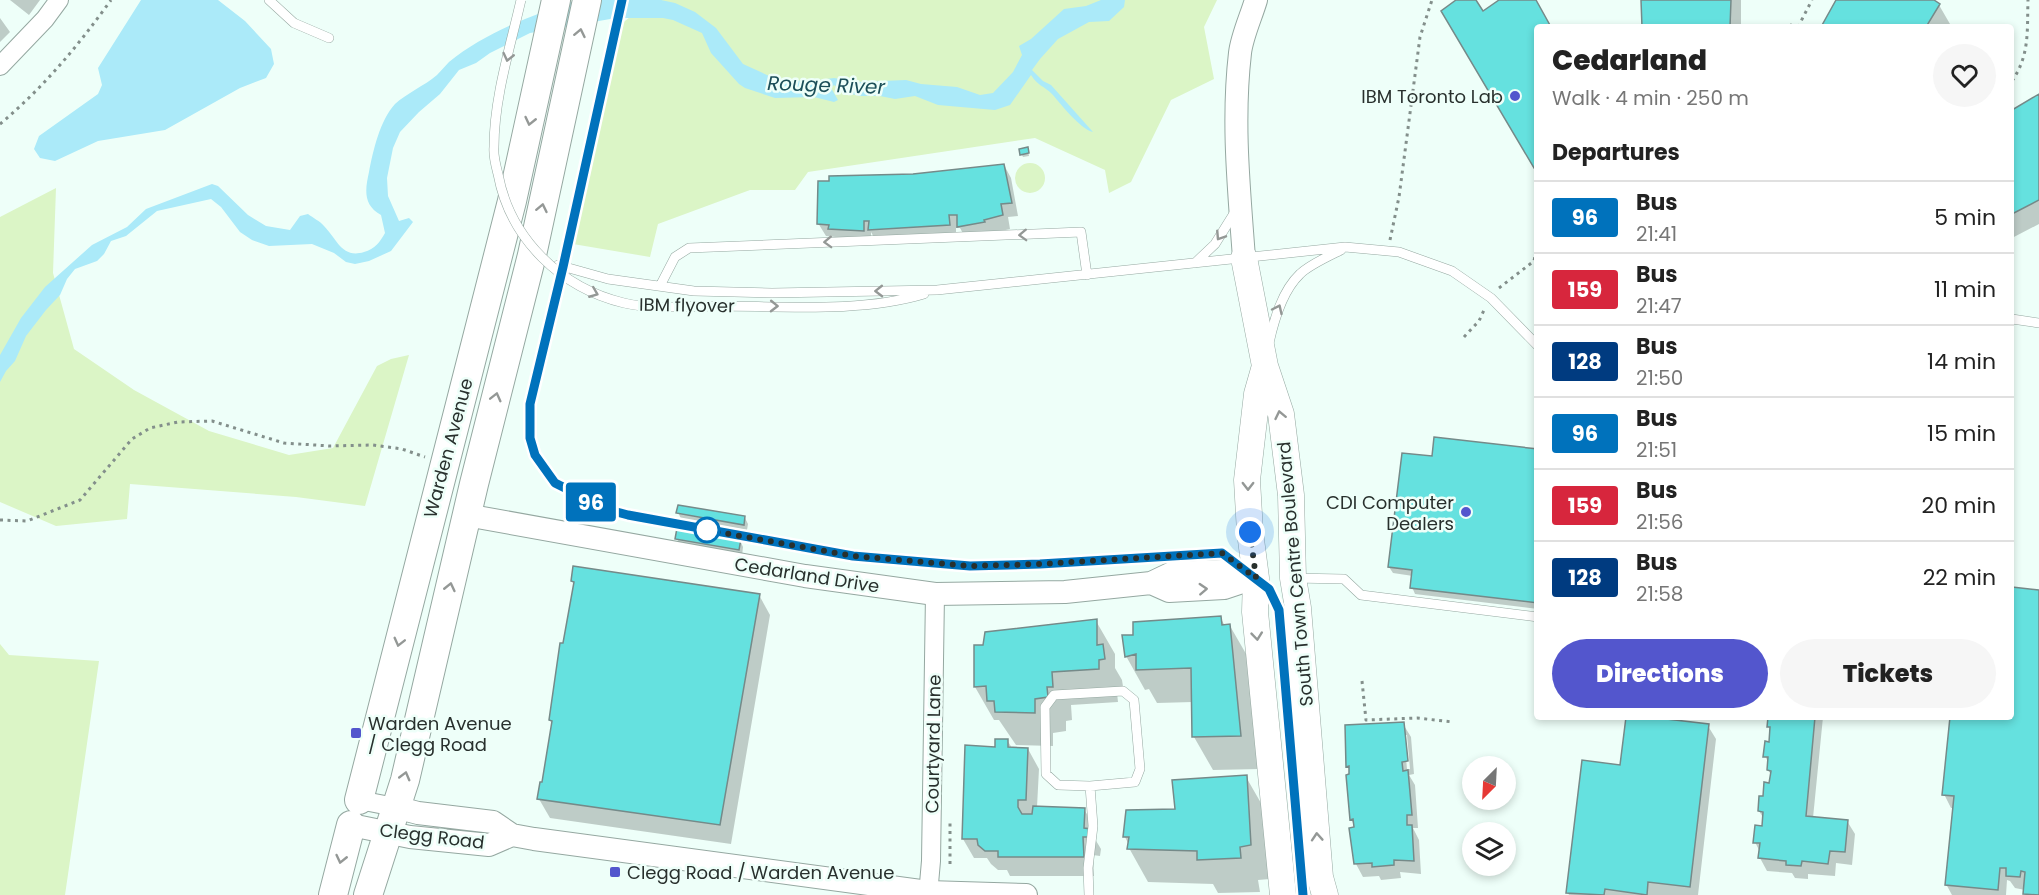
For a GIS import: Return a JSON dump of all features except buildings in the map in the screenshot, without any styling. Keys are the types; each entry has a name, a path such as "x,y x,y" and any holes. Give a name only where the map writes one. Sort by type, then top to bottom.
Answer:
{"main road":[{"name":"Warden Avenue","path":"333,895 512,201 556,0"},
{"name":"Warden Avenue","path":"368,895 405,780 466,515 532,255 587,0"},
{"name":"South Town Centre Boulevard","path":"1244,258 1265,366 1281,414 1291,495 1293,578 1305,675 1320,877 1325,895"},
{"path":"1265,366 1257,394 1247,480 1256,578 1255,612 1283,895"},
{"path":"1250,454 1268,449 1285,450"},
{"name":"Cedarland Drive","path":"1256,578 1293,578"}],"street":[{"path":"0,66 45,19 59,0"},
{"path":"1244,258 1236,153 1240,51 1256,0"},
{"name":"Cedarland Drive","path":"466,515 805,576 935,594 1065,592 1151,583 1172,573 1222,571 1256,578"},
{"name":"Courtyard Lane","path":"928,893 931,861 935,594"},
{"name":"Clegg Road","path":"355,812 391,820 410,837 489,845 512,835 928,893 1026,895"}],"lane":[{"path":"269,0 294,23 329,38"},
{"name":"IBM flyover","path":"521,0 495,117 493,150 501,193 518,228 537,255 559,274 591,293 625,303 655,306 819,307 900,301 937,290"},
{"path":"622,0 530,404 530,438 535,455 555,483 609,510 628,515 853,556 970,566 1222,553 1269,589 1279,610 1303,895"},
{"path":"1195,263 1215,244 1240,205"},
{"path":"660,286 675,257 689,248 1081,232 1087,275"},
{"path":"1265,366 1274,319 1283,299 1300,274 1345,247"},
{"path":"532,255 563,267 608,279 694,291 761,293 937,290 1345,247 1388,250 1424,259 1452,271 1491,298 1534,342"},
{"path":"2014,319 2039,323"},
{"path":"1293,578 1344,579 1361,596 1534,617"},
{"path":"1123,691 1134,700 1140,769 1135,782 1090,786 1058,785 1046,774 1045,707 1054,695 1123,691"},
{"path":"1089,895 1088,868 1093,826 1090,786"}],"path":[{"path":"0,124 31,98 71,53 111,0"},
{"path":"1388,250 1399,196 1419,37 1432,0"},
{"path":"1799,24 1812,0"},
{"path":"2014,78 2026,52 2028,0"},
{"path":"1464,337 1479,321 1491,298 1500,288 1534,261"},
{"path":"0,520 27,521 80,500 132,439 150,428 178,422 212,421 284,443 330,446 373,445 402,449 443,463"},
{"path":"1362,681 1366,720 1417,718 1453,722"}],"green space":[{"path":"639,0 1217,0 1204,27 1214,79 1171,100 1131,182 1109,193 1105,170 1035,138 808,172 795,190 750,190 658,224 650,257 573,244 615,29 635,13"},
{"path":"1030,163 1036,164 1044,172 1044,184 1036,192 1030,193 1024,192 1016,184 1015,178 1016,172 1024,164"},
{"path":"56,188 53,273 74,349 134,390 209,431 289,455 333,448 377,366 391,359 409,355 365,506 296,497 130,484 127,519 56,526 0,502 0,217"},
{"path":"0,644 9,655 99,661 65,895 0,895"}],"water":[{"path":"141,0 218,0 245,21 271,49 274,64 266,78 240,88 165,130 98,141 55,161 40,158 34,149 39,136 98,94 102,85 98,68"},
{"name":"Rouge River","path":"577,0 661,0 675,3 695,12 716,28 743,64 778,80 812,81 834,78 858,82 906,80 921,84 957,87 980,95 993,93 1013,72 1022,55 1019,46 1031,39 1064,9 1086,6 1101,0 1125,0 1124,7 1109,21 1089,22 1058,39 1032,70 1043,81 1051,85 1093,132 1077,121 1031,75 1010,105 995,110 938,105 915,96 895,99 860,96 843,92 834,85 831,88 838,100 834,102 814,97 775,98 739,84 711,53 702,33 673,20 616,18 530,33 459,70 440,94 400,132 393,148 387,178 388,196 399,221 409,218 413,222 391,251 369,261 355,264 346,262 334,253 312,244 269,246 252,240 240,232 221,207 211,199 157,211 126,236 111,241 97,261 75,269 67,279 60,295 26,336 15,361 0,382 0,355 21,318 45,287 92,245 127,227 146,209 212,184 218,186 248,215 266,226 290,230 300,216 308,214 322,224 350,253 371,249 385,233 381,215 371,207 366,191 378,136 385,118 395,104 432,79 449,62 478,42 527,18"}],"bus line":[{"name":"96","path":"622,0 530,404 530,438 535,455 546,472 555,483 609,510 853,556 970,566 1222,553 1269,589 1279,610 1303,895"}],"place":[{"name":"IBM Toronto Lab","path":"1515,96"},
{"name":"CDI Computer Dealers","path":"1466,512"},
{"name":"Warden Avenue / Clegg Road","path":"356,733"},
{"name":"Clegg Road / Warden Avenue","path":"615,872"}],"route":[{"path":"707,530 853,556 970,566 1222,553 1256,578 1250,532"}]}
